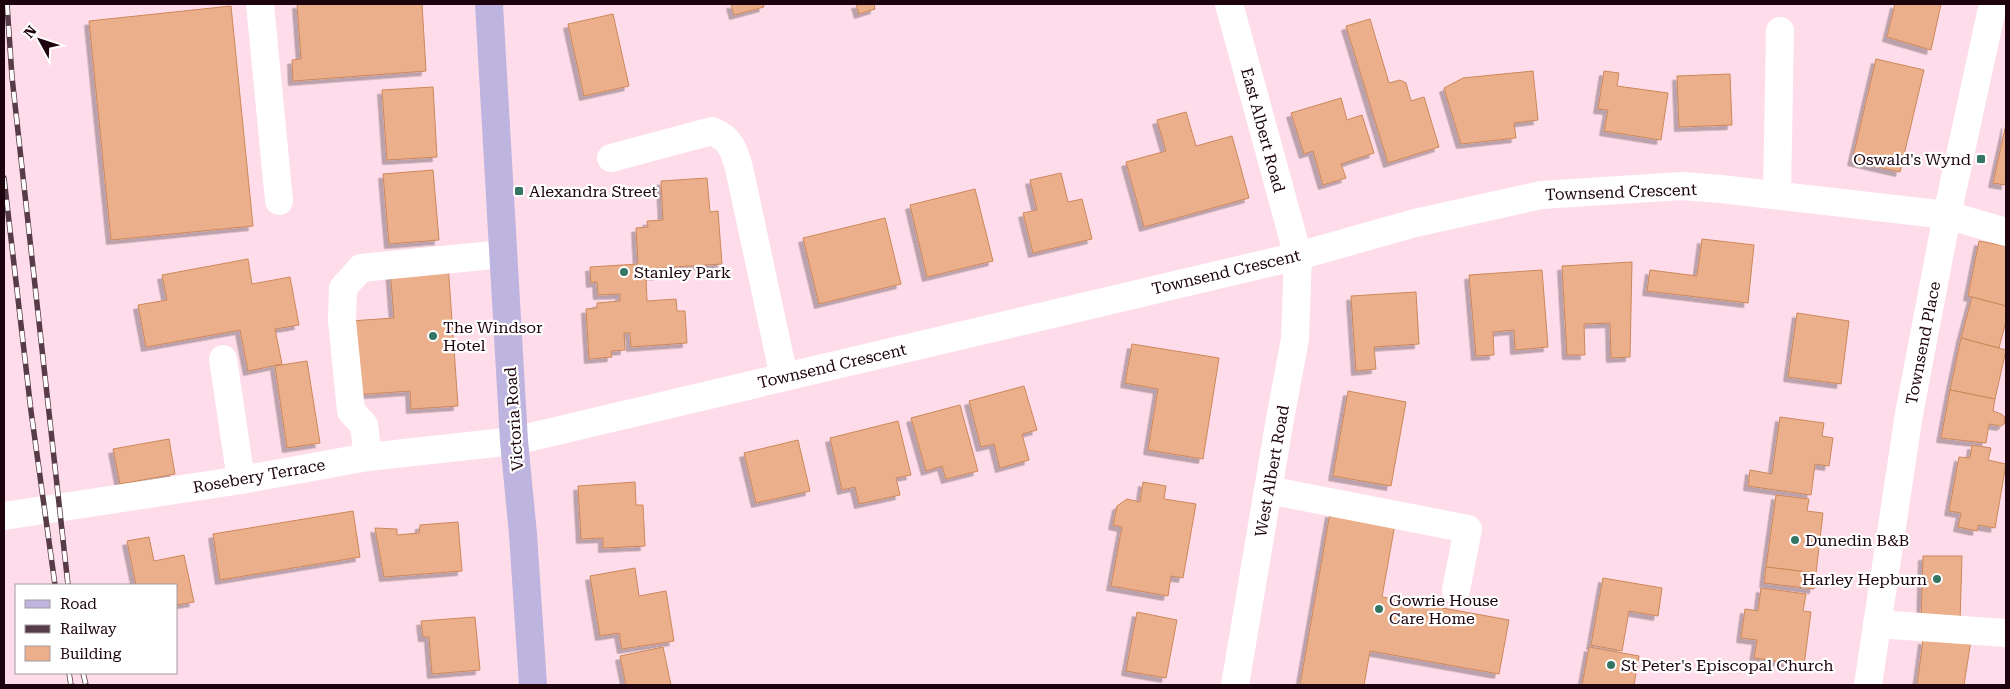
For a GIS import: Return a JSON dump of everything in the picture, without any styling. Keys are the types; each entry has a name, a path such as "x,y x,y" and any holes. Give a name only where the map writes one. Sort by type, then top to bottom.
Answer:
{"main road":[{"name":"Victoria Road","path":"489,4 514,441 524,534 533,685"}],"street":[{"path":"260,4 279,201"},
{"name":"East Albert Road","path":"1229,4 1298,256"},
{"name":"Townsend Place","path":"1868,685 1909,414 1947,214 1993,4"},
{"path":"1777,196 1780,31"},
{"path":"611,158 712,131 723,136 733,148 739,168 784,377"},
{"name":"Townsend Crescent","path":"514,441 1298,256 1414,223 1541,195 1682,186 1947,214 2006,232"},
{"path":"368,458 364,425 351,411 342,321 343,288 361,268 503,254"},
{"name":"West Albert Road","path":"1235,685 1295,339 1298,256"},
{"path":"223,359 241,480"},
{"name":"Rosebery Terrace","path":"4,516 241,480 368,458 514,441"},
{"path":"1268,490 1468,529 1456,590"},
{"path":"1877,624 2006,633"}],"building":[{"path":"297,4 422,4 426,71 293,81 292,60 301,59"},
{"path":"731,4 763,4 764,7 734,15"},
{"path":"856,4 874,4 875,9 859,14"},
{"path":"1895,4 1941,4 1931,50 1887,37"},
{"path":"231,6 253,226 111,240 89,21"},
{"path":"613,14 629,86 584,96 568,24"},
{"path":"1370,19 1389,83 1400,80 1406,83 1411,101 1424,97 1439,147 1388,163 1346,26"},
{"path":"1876,59 1924,70 1900,172 1852,161"},
{"path":"1533,71 1538,120 1514,123 1516,138 1461,144 1444,88 1463,78"},
{"path":"1604,71 1619,73 1617,86 1668,93 1661,140 1604,131 1608,110 1598,109"},
{"path":"1730,74 1732,125 1679,127 1677,76"},
{"path":"433,87 437,157 387,160 382,90"},
{"path":"1341,98 1347,120 1362,115 1374,153 1341,164 1346,178 1323,185 1313,151 1304,154 1291,113"},
{"path":"1186,112 1196,146 1232,136 1249,198 1144,227 1126,162 1166,151 1157,120"},
{"path":"2006,124 2006,185 1993,183"},
{"path":"433,170 439,240 389,244 383,174"},
{"path":"1061,173 1068,202 1082,199 1092,239 1033,253 1023,213 1037,210 1030,180"},
{"name":"Stanley Park","path":"707,178 710,212 718,211 722,264 658,268 659,275 646,276 647,301 676,299 677,311 685,311 687,343 631,347 630,333 624,333 625,350 611,351 612,357 589,359 586,309 597,308 597,303 620,301 620,294 598,295 597,282 591,283 590,267 638,264 636,228 648,227 647,221 663,220 661,181"},
{"path":"975,189 993,261 927,277 910,205"},
{"path":"885,218 901,284 819,304 803,238"},
{"path":"1702,239 1754,245 1748,303 1647,291 1650,270 1697,276"},
{"path":"1979,241 2006,246 2006,306 1968,296"},
{"path":"248,259 252,284 290,277 299,325 275,329 282,364 248,371 240,330 146,347 138,305 167,300 162,275"},
{"path":"1632,262 1630,357 1611,358 1610,323 1584,324 1585,355 1567,355 1562,266"},
{"path":"448,264 458,406 411,409 410,391 355,395 350,321 394,318 390,268"},
{"path":"1542,270 1548,347 1515,350 1514,330 1493,332 1494,355 1476,356 1469,275"},
{"path":"1416,292 1419,344 1374,347 1376,369 1356,371 1351,296"},
{"path":"1972,297 2006,306 2006,321 1999,348 1961,338"},
{"path":"1797,313 1849,321 1841,384 1788,377"},
{"path":"1961,338 2006,350 1995,399 1950,390"},
{"path":"1132,344 1219,358 1203,459 1148,450 1158,389 1125,383"},
{"path":"307,361 320,443 287,448 275,366"},
{"path":"1024,386 1037,430 1022,434 1029,460 1000,468 994,444 981,447 969,401"},
{"path":"1950,390 1995,399 1993,411 2005,417 2004,424 2001,426 1989,424 1986,443 1941,438"},
{"path":"1348,391 1406,402 1391,486 1333,476"},
{"path":"960,405 978,471 946,479 942,466 926,471 911,418"},
{"path":"1780,417 1824,423 1822,436 1833,438 1829,466 1815,464 1811,495 1748,486 1750,470 1772,474"},
{"path":"898,421 911,475 896,478 900,495 859,504 855,487 842,490 830,438"},
{"path":"169,439 175,474 120,484 113,449"},
{"path":"798,440 810,491 756,503 744,453"},
{"path":"1972,445 1991,448 1988,460 2006,464 1995,528 1978,525 1977,531 1958,527 1961,513 1949,511 1959,457 1970,458"},
{"path":"635,482 636,505 643,505 645,546 603,548 603,538 581,539 578,486"},
{"path":"1143,482 1166,486 1164,499 1196,504 1183,578 1171,576 1168,596 1111,586 1122,527 1113,525 1117,506 1127,499 1140,502"},
{"name":"Dunedin B&B","path":"1776,495 1809,499 1807,511 1823,513 1816,573 1766,567"},
{"path":"353,511 360,557 220,580 213,534"},
{"name":"Gowrie House Care Home","path":"1330,513 1395,524 1382,597 1509,620 1499,674 1370,651 1364,685 1300,685"},
{"path":"458,522 462,571 384,577 375,528 397,529 397,535 419,533 420,525"},
{"path":"149,537 154,561 184,555 194,602 178,605 178,584 136,584 127,541"},
{"path":"1923,556 1962,556 1960,622 1921,622"},
{"path":"1766,567 1816,573 1814,589 1764,583"},
{"path":"635,568 639,596 666,591 674,641 622,649 619,633 600,636 590,576"},
{"path":"1603,578 1662,588 1658,616 1629,611 1622,651 1591,645"},
{"path":"1761,588 1806,594 1803,611 1811,612 1804,665 1754,658 1757,640 1741,638 1745,609 1758,611"},
{"path":"1137,612 1177,620 1166,678 1126,671"},
{"path":"475,617 480,670 432,674 429,637 423,637 421,621"},
{"path":"1923,640 1971,640 1964,685 1917,685"},
{"path":"663,647 671,685 626,685 620,656"},
{"name":"St Peter's Episcopal Church","path":"1589,647 1639,656 1634,685 1582,685"}],"railway":[{"path":"7,4 12,77 68,584"},
{"path":"4,178 31,411 55,584"},
{"path":"69,674 71,685"},
{"path":"83,674 86,685"}],"place":[{"name":"Oswald's Wynd","path":"1981,159"},
{"name":"Alexandra Street","path":"519,191"},
{"name":"Stanley Park","path":"624,272"},
{"name":"The Windsor Hotel","path":"433,336"},
{"name":"Dunedin B&B","path":"1795,540"},
{"name":"Harley Hepburn","path":"1937,579"},
{"name":"Gowrie House Care Home","path":"1379,609"},
{"name":"St Peter's Episcopal Church","path":"1611,665"}]}
